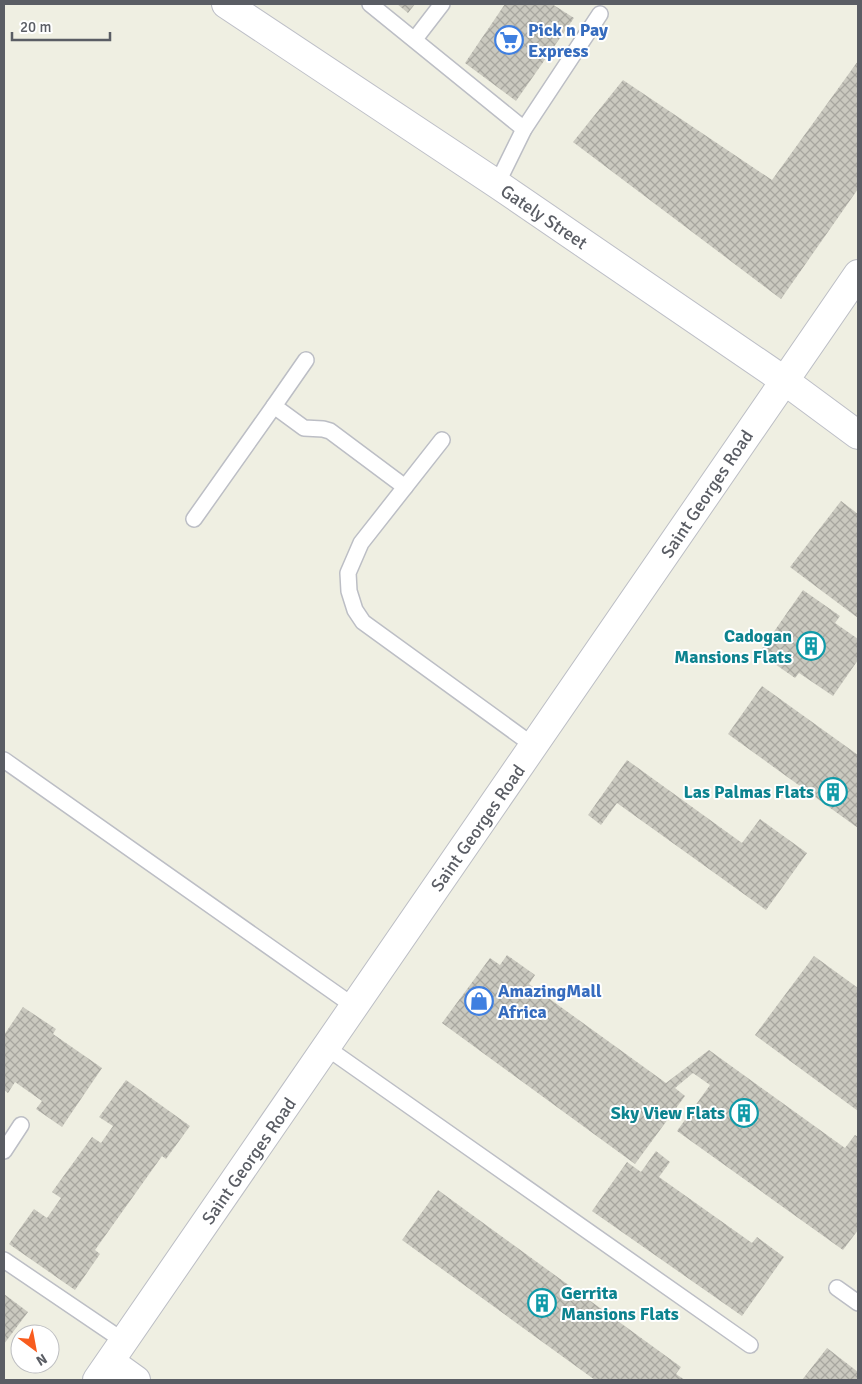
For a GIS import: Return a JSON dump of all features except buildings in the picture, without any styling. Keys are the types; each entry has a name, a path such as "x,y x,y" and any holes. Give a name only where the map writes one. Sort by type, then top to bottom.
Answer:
{"street":[{"name":"Gately Street","path":"236,6 785,381 858,435"},
{"name":"Saint Georges Road","path":"111,1362 858,274"},
{"path":"111,1362 136,1380"}],"lane":[{"path":"370,4 524,129"},
{"path":"415,39 442,4"},
{"path":"497,184 524,129 600,14"},
{"path":"194,519 306,360"},
{"path":"274,406 304,428 330,431 404,487"},
{"path":"442,440 361,543 348,573 349,591 355,610 363,622 534,746"},
{"path":"4,760 355,1007"},
{"path":"326,1048 750,1345"},
{"path":"4,1151 21,1125"},
{"path":"4,1260 111,1362"},
{"path":"837,1288 858,1303"}],"place":[{"name":"Pick n Pay Express","path":"509,40"},
{"name":"Cadogan Mansions Flats","path":"811,646"},
{"name":"Las Palmas Flats","path":"833,792"},
{"name":"AmazingMall Africa","path":"479,1001"},
{"name":"Sky View Flats","path":"744,1113"},
{"name":"Gerrita Mansions Flats","path":"542,1303"}]}
